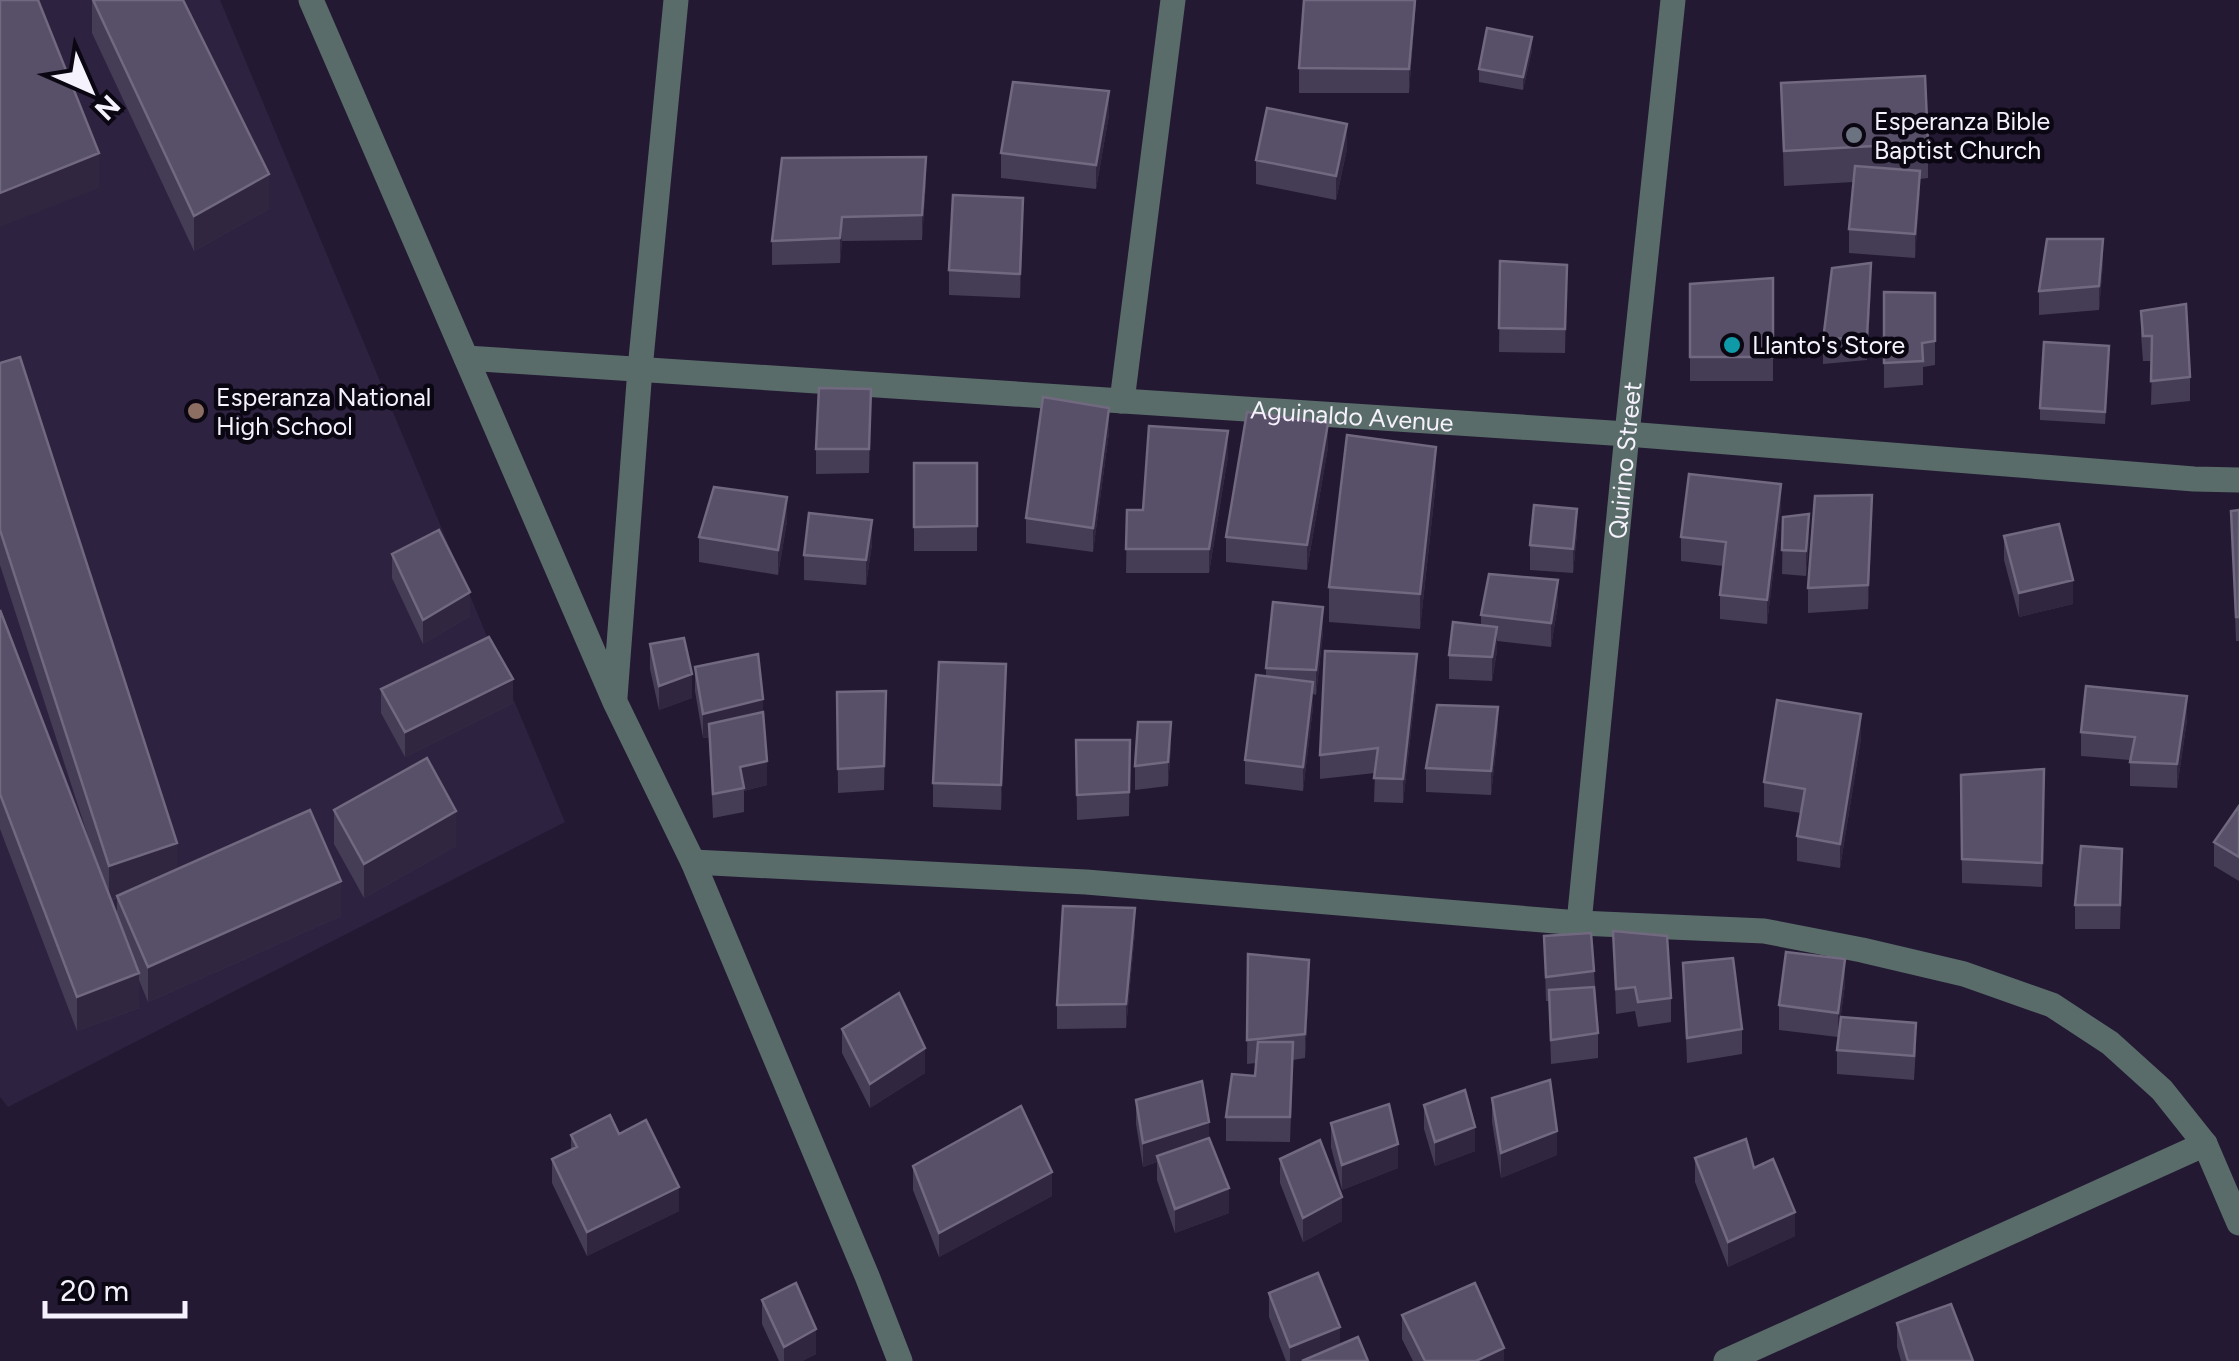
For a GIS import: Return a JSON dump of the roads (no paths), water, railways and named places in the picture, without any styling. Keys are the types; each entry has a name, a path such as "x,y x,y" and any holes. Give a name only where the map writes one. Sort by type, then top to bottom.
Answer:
{"street":[{"path":"311,0 615,702 692,862 900,1361"},
{"path":"615,702 640,369 676,0"},
{"path":"1122,401 1173,0"},
{"name":"Quirino Street","path":"1579,923 1673,0"},
{"name":"Aguinaldo Avenue","path":"466,358 1627,434 2239,480"},
{"path":"692,862 1086,882 1579,923 1764,931 1862,950 1964,974 2052,1005 2110,1043 2162,1090 2205,1144 2239,1223"},
{"path":"1726,1361 2205,1144"}],"place":[{"name":"Esperanza Bible Baptist Church","path":"1854,135"},
{"name":"Llanto's Store","path":"1732,345"},
{"name":"Esperanza National High School","path":"196,411"}]}
